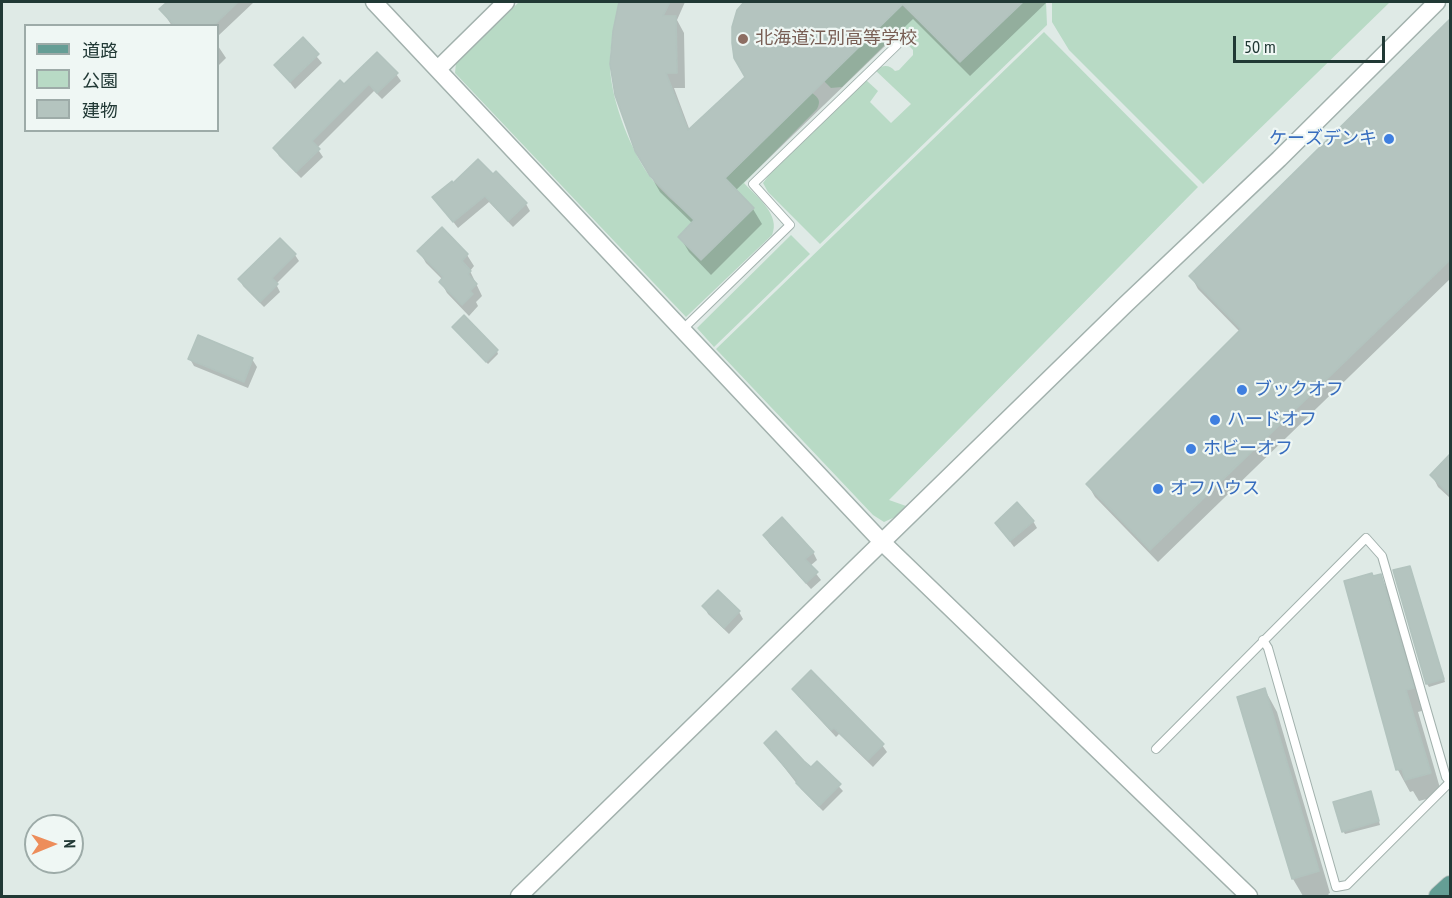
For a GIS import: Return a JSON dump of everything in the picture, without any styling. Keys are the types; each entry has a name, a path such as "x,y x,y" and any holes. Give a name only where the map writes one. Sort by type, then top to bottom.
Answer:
{"main road":[{"path":"1438,897 1450,885"}],"street":[{"path":"374,2 882,542 1250,897"},
{"path":"438,69 506,2"},
{"path":"519,897 1116,314 1279,159 1437,2"}],"lane":[{"path":"682,330 790,225 753,184 897,45"},
{"path":"1156,749 1263,640 1366,538 1382,556 1446,777 1450,782 1347,885 1336,887 1268,648 1263,640"}],"green space":[{"path":"519,2 619,2 610,61 613,89 622,120 627,135 648,174 694,220 678,237 701,260 754,208 725,179 812,93 818,98 817,109 744,183 771,213 774,228 772,235 686,317 455,73 456,63"},
{"path":"899,2 960,62 1023,2 1046,2 1047,25 820,244 768,192 763,183 866,80 878,91 870,102 891,123 911,104 875,70 886,66 895,71 899,70 913,55 913,50 897,33 842,87 831,88 824,81 894,13 892,9"},
{"path":"1052,2 1390,2 1203,184 1069,50 1052,22"},
{"path":"1044,32 1198,187 889,500 906,506 895,517 884,522 873,515 716,349"},
{"path":"791,235 810,254 714,347 697,328"}],"building":[{"path":"167,2 238,2 215,24 173,24 159,9"},
{"path":"619,2 670,2 663,16 676,16 677,73 666,73 688,130 745,77 734,58 732,43 732,27 737,10 744,2 1023,2 960,62 903,4 725,178 754,208 701,260 678,237 694,220 650,176 635,151 615,95 610,64"},
{"name":"ケーズデンキ","path":"1450,19 1450,260 1150,550 1086,484 1241,329 1189,276"},
{"path":"303,37 319,54 290,82 274,65"},
{"path":"377,52 398,73 377,93 369,84 312,141 320,149 296,172 273,148 340,80 344,84"},
{"path":"478,159 493,174 496,171 527,203 508,221 485,196 453,222 432,197 452,181 453,183"},
{"path":"442,227 468,254 462,261 471,271 468,274 477,284 470,291 473,294 462,305 439,282 443,277 417,251"},
{"path":"280,238 296,254 272,278 278,284 260,302 238,279"},
{"path":"464,315 498,350 486,362 452,327"},
{"path":"198,335 253,358 244,382 188,359"},
{"path":"1450,454 1450,495 1430,475"},
{"path":"1017,502 1034,521 1010,541 995,523"},
{"path":"782,517 814,552 805,559 818,572 806,583 763,535"},
{"path":"1410,566 1444,679 1426,684 1393,570"},
{"path":"1372,573 1373,576 1381,574 1414,688 1406,690 1431,773 1405,780 1402,769 1396,770 1344,581"},
{"path":"718,590 740,611 724,628 702,606"},
{"path":"811,670 884,744 868,760 834,728 831,730 792,689"},
{"path":"1265,688 1319,871 1292,879 1237,697"},
{"path":"776,731 811,767 817,761 841,784 819,806 796,783 797,781 764,743"},
{"path":"1371,791 1379,821 1342,832 1333,802"}],"place":[{"name":"北海道江別高等学校","path":"743,39"},
{"name":"ケーズデンキ","path":"1389,139"},
{"name":"ブックオフ","path":"1242,390"},
{"name":"ハードオフ","path":"1215,420"},
{"name":"ホビーオフ","path":"1191,449"},
{"name":"オフハウス","path":"1158,489"}]}
